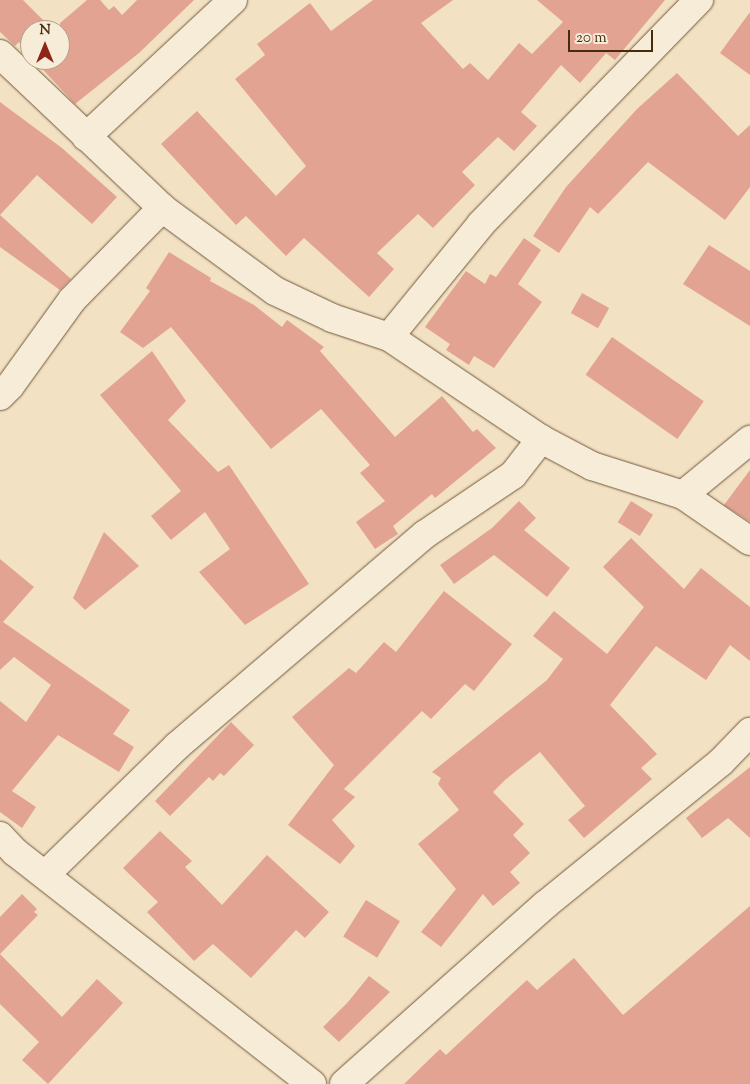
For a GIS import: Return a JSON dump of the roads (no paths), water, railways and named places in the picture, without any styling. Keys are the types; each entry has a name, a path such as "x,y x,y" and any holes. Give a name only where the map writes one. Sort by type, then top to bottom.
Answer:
{"street":[{"path":"86,137 233,0"},
{"path":"389,337 481,224 699,0"},
{"path":"0,54 162,208 275,291 332,318 389,337 542,439 592,466 683,495 750,541"},
{"path":"0,396 10,386 72,300 162,208"},
{"path":"44,875 177,746 424,535 513,475 542,439"},
{"path":"683,495 750,440"},
{"path":"344,1084 545,905 721,762 750,732"},
{"path":"5,851 44,875 312,1084"}]}
